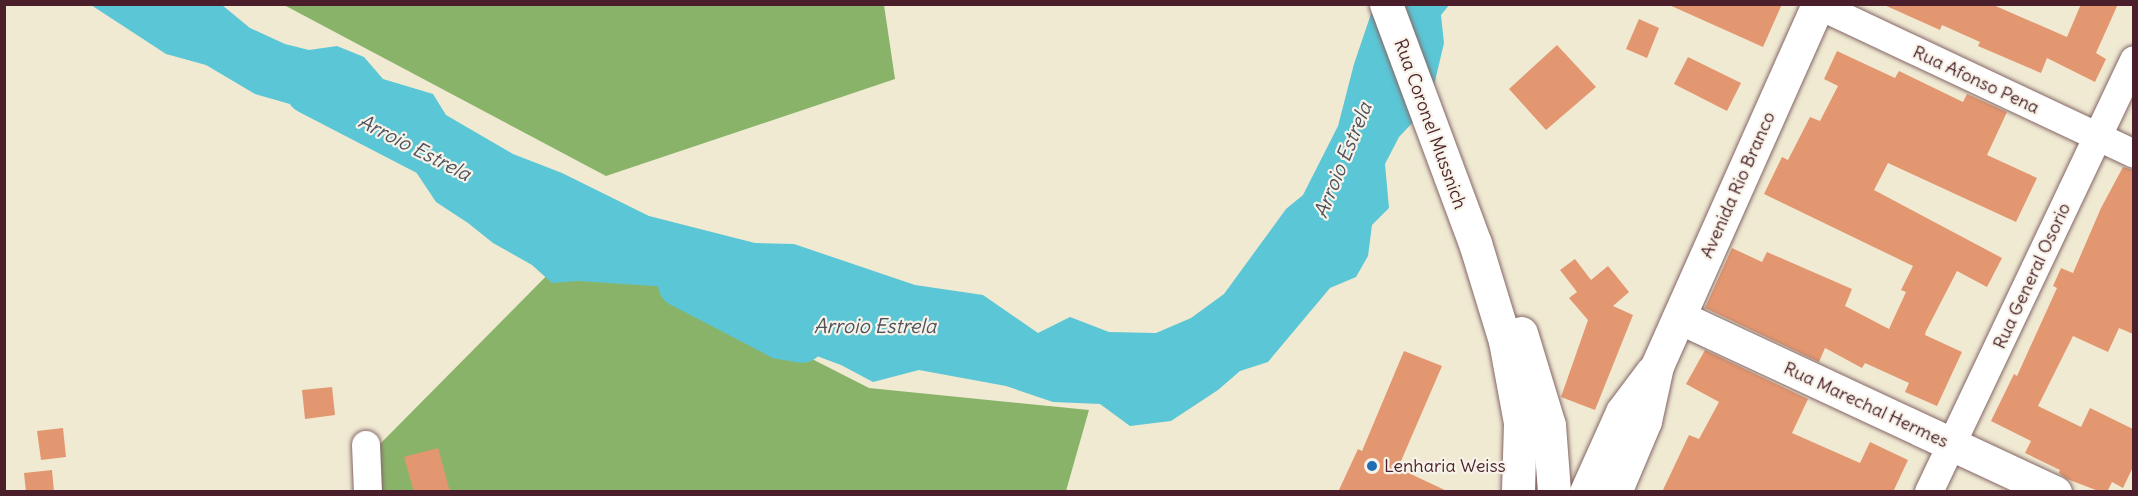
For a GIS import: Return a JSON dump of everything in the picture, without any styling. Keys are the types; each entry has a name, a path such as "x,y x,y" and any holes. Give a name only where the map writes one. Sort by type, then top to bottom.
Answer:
{"street":[{"name":"Rua Coronel Mussnich","path":"1386,4 1474,240 1504,341 1520,423 1518,492"},
{"name":"Rua Afonso Pena","path":"1818,5 2133,154"},
{"name":"Avenida Rio Branco","path":"1615,492 1645,421 1657,366 1818,5"},
{"name":"Rua General Osorio","path":"1929,492 2133,60"},
{"name":"Rua Coronel Mussnich","path":"1474,240 1524,338 1549,425 1554,492"},
{"name":"Rua Marechal Hermes","path":"1679,317 2055,492"},
{"name":"Avenida Rio Branco","path":"1586,492 1622,412 1657,366"},
{"path":"366,445 368,492"}],"green space":[{"path":"284,5 884,5 895,79 606,176"},
{"path":"581,241 869,388 1089,410 1066,491 378,491 375,449"}],"water":[{"name":"Arroio Estrela","path":"91,5 222,5 250,28 285,44 309,50 337,46 364,57 383,79 433,94 446,115 513,154 562,173 649,216 755,243 794,244 915,285 983,295 1038,333 1070,317 1109,332 1156,333 1191,318 1224,294 1286,209 1303,195 1338,126 1354,64 1374,5 1449,5 1441,15 1444,43 1432,94 1416,119 1399,137 1385,164 1389,208 1372,225 1368,256 1356,277 1330,288 1268,362 1240,371 1218,390 1171,421 1130,426 1100,404 1053,402 1006,386 919,370 873,382 841,365 779,342 742,315 669,287 578,281 552,283 532,265 493,243 436,202 398,145 373,119 342,119 255,94 206,65 166,54"}],"building":[{"path":"1667,4 1782,4 1763,47"},
{"path":"1882,4 1991,4 2067,37 2081,4 2118,4 2096,53 2106,59 2095,82 2047,58 2041,73 1978,46 1980,42 1942,25 1940,30"},
{"path":"1639,19 1659,28 1647,58 1626,49"},
{"path":"1557,45 1596,87 1546,130 1509,89"},
{"path":"1837,51 1895,78 1899,71 1963,102 1967,94 2007,112 1987,155 2037,178 2016,222 1888,163 1874,190 2002,258 1987,287 1957,271 1926,331 1925,335 1962,352 1937,406 1905,392 1909,383 1865,363 1862,368 1825,348 1819,362 1705,308 1732,248 1762,262 1767,252 1852,289 1845,306 1889,329 1906,292 1901,290 1913,266 1764,194 1782,157 1788,160 1810,117 1820,121 1838,86 1824,79"},
{"path":"1688,57 1741,83 1727,111 1674,84"},
{"path":"2123,167 2133,170 2133,334 2119,328 2108,352 2073,336 2038,406 2081,427 2090,408 2133,429 2133,467 2123,488 2112,482 2107,492 2101,492 2067,479 2059,473 2060,470 2025,453 2031,441 1991,421 2014,374 2017,376 2057,288 2053,286 2061,268 2073,273 2101,208"},
{"path":"1575,259 1591,280 1608,266 1629,292 1613,306 1633,315 1595,410 1561,397 1588,320 1569,298 1577,292 1560,270"},
{"path":"1705,350 1808,399 1792,433 1860,463 1870,442 1908,460 1893,492 1662,492 1689,435 1699,439 1719,402 1686,384"},
{"path":"1404,351 1442,366 1398,468 1449,492 1338,492 1358,449 1362,451"},
{"path":"332,387 335,415 305,419 302,390"},
{"path":"63,428 66,457 41,460 37,431"},
{"path":"438,448 450,492 414,492 404,457"},
{"path":"52,470 54,492 26,492 24,473"}],"waterway":[{"name":"Arroio Estrela","path":"308,91 441,160"},
{"name":"Arroio Estrela","path":"680,284 780,336 802,340"}],"place":[{"name":"Lenharia Weiss","path":"1372,466"}]}
